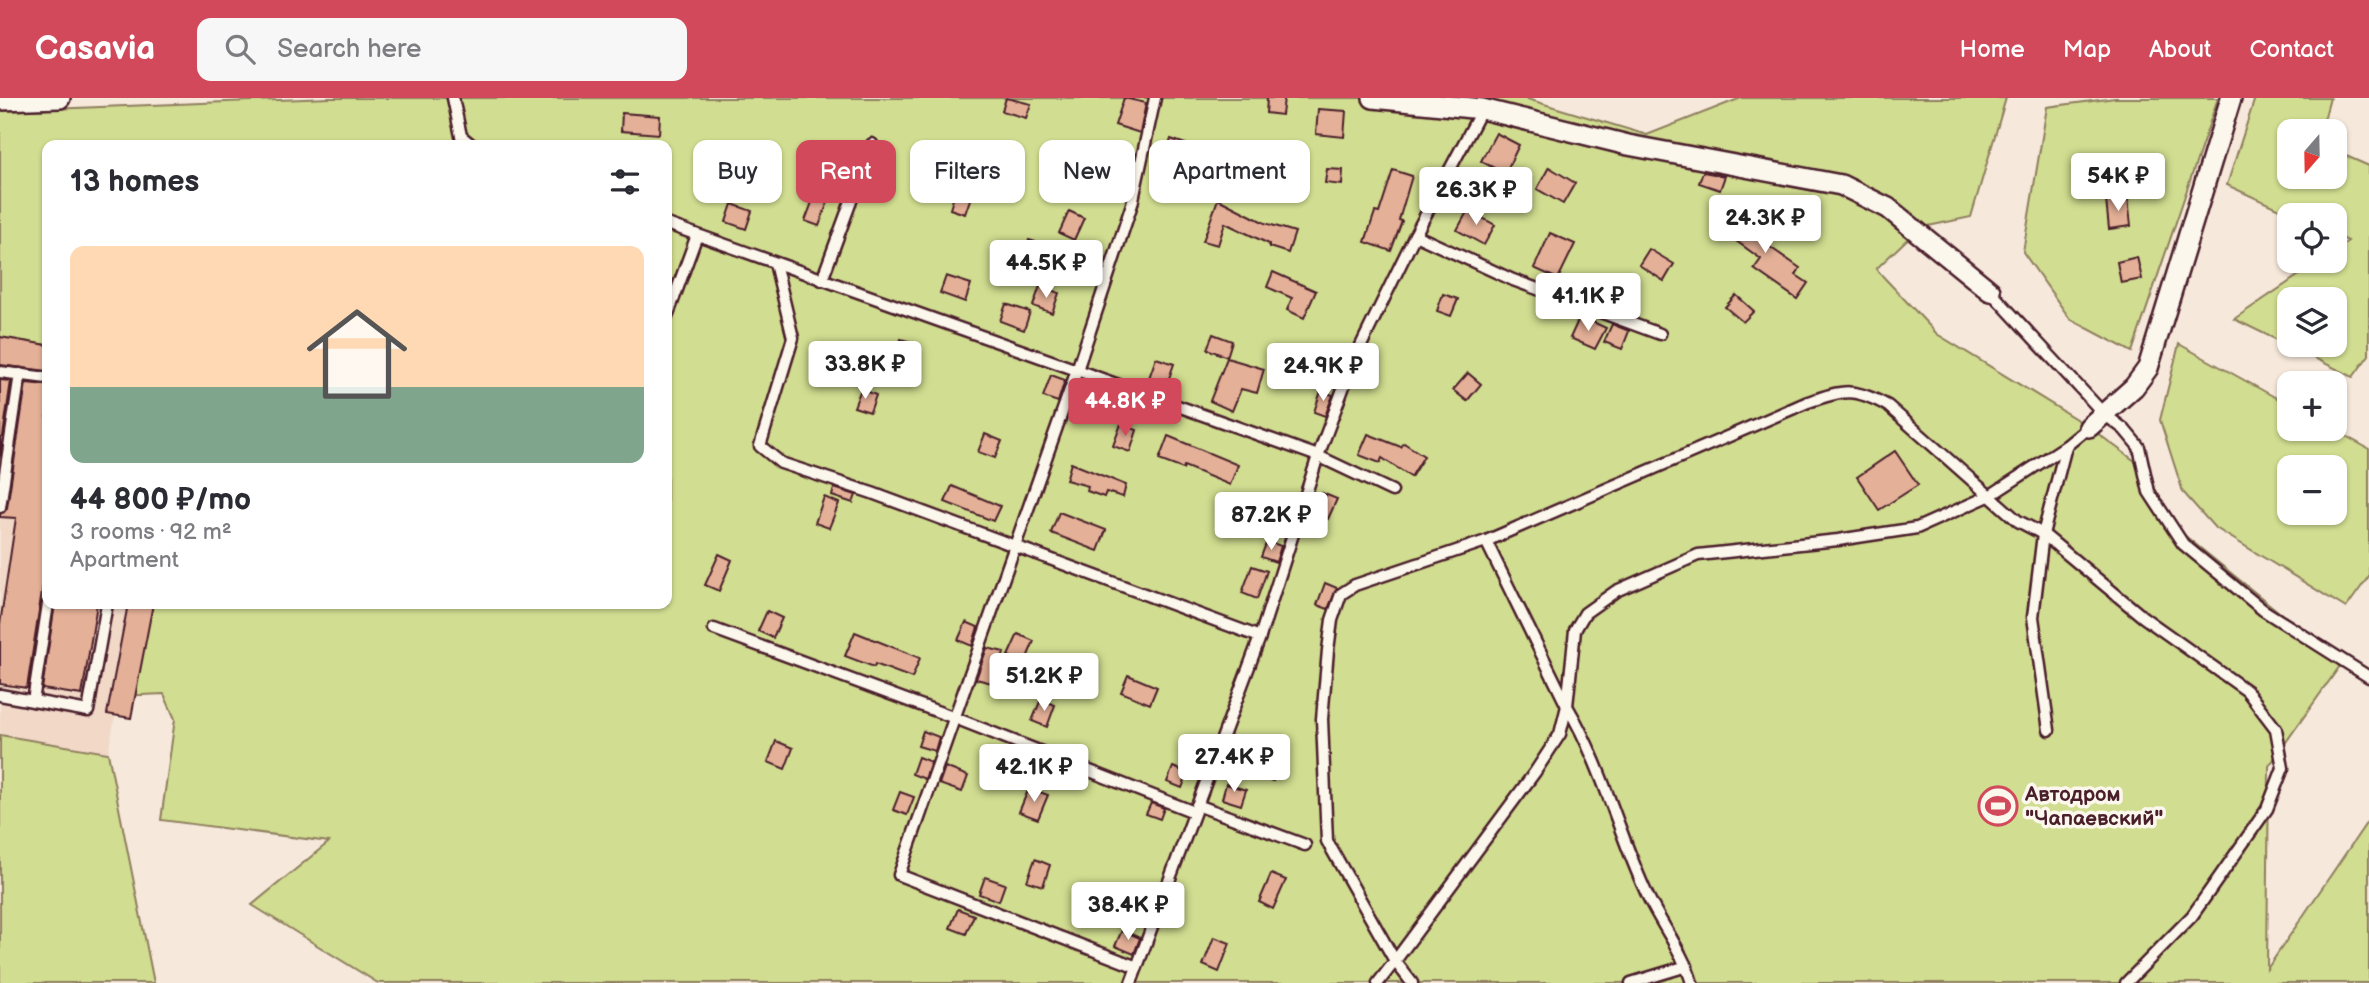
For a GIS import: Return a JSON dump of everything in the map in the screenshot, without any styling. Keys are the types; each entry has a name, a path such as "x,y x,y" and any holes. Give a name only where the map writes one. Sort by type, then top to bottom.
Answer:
{"street":[{"path":"0,100 60,98"},
{"path":"1373,98 1487,104 1628,145 1841,186 1888,208 1990,291"},
{"path":"2096,421 2134,387 2148,368 2231,98"}],"lane":[{"path":"453,98 461,136 465,140"},
{"path":"1136,967 899,875 1077,370 1132,204 1155,98"},
{"path":"1131,983 1260,637 1318,457 1353,362 1415,235 1487,104"},
{"path":"822,280 850,203"},
{"path":"672,226 1318,457 1392,491"},
{"path":"672,303 697,235"},
{"path":"1415,235 1513,280 1660,334"},
{"path":"775,263 793,338 761,446 781,463 1016,545 1260,637"},
{"path":"1990,291 2096,421 2124,429 2139,447 2149,492 2183,544 2263,610 2369,677"},
{"path":"0,372 42,377"},
{"path":"0,507 20,374"},
{"path":"1412,983 1395,961 1327,841 1322,719 1332,620 1341,594 1355,585 1486,541 1808,402 1841,391 1867,394 1888,406 2018,521 2043,534 2143,617 2247,691 2276,729 2283,768 2267,809 2192,916 2126,983"},
{"path":"1378,983 1535,772 1560,734 1567,706 1575,630 1586,613 1616,591 1698,555 1838,540 1917,528 1991,495 2066,446 2096,421"},
{"path":"2049,730 2033,617 2043,534 2066,446"},
{"path":"1486,541 1567,706 1582,731 1644,890 1687,966 1692,983"},
{"path":"33,701 47,609"},
{"path":"0,695 88,711 106,609"},
{"path":"714,629 1195,808 1305,845"},
{"path":"1631,983 1687,966"}],"shaded area":[{"path":"0,337 42,344 42,609 136,609 108,753 0,735"}],"green space":[{"path":"330,98 1524,98 1647,135 1741,98 2006,98 1971,217 1919,228 1876,269 1937,334 2089,427 2143,467 2178,530 2342,663 2269,766 2267,969 2369,819 2369,983 378,983 252,905 329,842 161,820 175,719 164,694 119,696 141,609 672,609 672,140 42,140 42,344 0,337 0,111"},
{"path":"2115,98 2218,98 2132,352 2070,319 2023,252 2047,107"},
{"path":"2255,98 2330,98 2324,119 2277,119 2277,189 2347,189 2347,156 2369,166 2369,355 2353,377 2347,374 2347,371 2341,371 2312,357 2347,357 2347,287 2281,287 2302,273 2347,273 2347,203 2277,203 2277,208 2227,185"},
{"path":"2277,290 2277,340 2234,319"},
{"path":"2179,344 2277,398 2277,441 2347,441 2347,437 2369,449 2369,576 2346,608 2214,527 2183,492 2160,420"},
{"path":"0,735 108,753 154,983 0,983"}],"building":[{"path":"1006,98 1031,104 1026,118 1002,111"},
{"path":"1124,98 1146,103 1140,133 1115,125"},
{"path":"1267,98 1284,98 1282,115 1266,113"},
{"path":"1318,109 1346,111 1344,137 1316,134"},
{"path":"622,113 660,116 659,134 621,131"},
{"path":"1496,133 1519,145 1505,174 1481,161"},
{"path":"1549,167 1575,183 1563,204 1537,189"},
{"path":"1327,169 1343,170 1342,185 1325,183"},
{"path":"1393,170 1412,176 1399,220 1402,221 1391,251 1365,242 1375,212 1379,213"},
{"path":"1703,172 1725,176 1720,190 1699,183"},
{"path":"2128,197 2131,226 2109,229 2106,200"},
{"path":"812,203 828,203 819,226 805,221"},
{"path":"952,203 969,203 965,214 950,209"},
{"path":"1217,203 1226,203 1265,223 1295,232 1288,253 1269,247 1269,244 1225,223 1218,245 1203,241"},
{"path":"732,204 752,211 746,229 726,222"},
{"path":"1468,210 1495,225 1484,245 1457,230"},
{"path":"1736,210 1765,233 1760,240 1800,268 1796,275 1808,283 1797,299 1754,269 1761,259 1721,230"},
{"path":"1069,211 1084,218 1074,240 1059,233"},
{"path":"1550,233 1575,244 1558,279 1534,268"},
{"path":"1029,240 1045,245 1035,273 1020,267"},
{"path":"1649,249 1674,264 1664,281 1639,265"},
{"path":"2137,257 2142,279 2121,283 2117,262"},
{"path":"1273,272 1316,291 1304,318 1287,310 1292,298 1267,287"},
{"path":"946,276 971,284 965,302 940,293"},
{"path":"1040,286 1059,293 1052,313 1033,306"},
{"path":"1443,294 1458,299 1451,316 1437,311"},
{"path":"1736,295 1754,311 1743,322 1725,307"},
{"path":"1006,304 1030,312 1024,330 1000,321"},
{"path":"1580,316 1606,328 1595,349 1570,338"},
{"path":"1612,324 1629,331 1622,349 1604,342"},
{"path":"1213,334 1232,341 1227,357 1207,349"},
{"path":"0,337 42,344 42,370 0,365"},
{"path":"901,339 918,344 910,371 893,365"},
{"path":"1156,358 1174,364 1167,384 1149,378"},
{"path":"1227,358 1264,369 1257,393 1241,389 1232,411 1210,401"},
{"path":"1468,373 1481,384 1467,401 1453,390"},
{"path":"1051,375 1065,380 1058,402 1043,397"},
{"path":"0,380 11,381 0,457"},
{"path":"26,383 42,385 42,591 27,688 0,684 0,624 16,518 0,517 7,508"},
{"path":"861,389 876,395 870,412 854,407"},
{"path":"1321,391 1333,395 1325,416 1314,412"},
{"path":"1121,424 1137,430 1130,452 1113,446"},
{"path":"985,434 1002,441 995,458 978,452"},
{"path":"1368,434 1401,447 1404,443 1424,456 1411,477 1382,458 1380,463 1359,455"},
{"path":"1168,436 1238,465 1230,485 1184,466 1183,469 1159,460"},
{"path":"1895,451 1918,485 1879,510 1857,477"},
{"path":"1071,463 1126,485 1123,497 1106,492 1104,497 1087,491 1088,486 1066,480"},
{"path":"952,486 1000,506 993,521 945,502"},
{"path":"834,488 856,495 853,503 832,496"},
{"path":"1322,493 1337,499 1328,519 1314,513"},
{"path":"824,497 839,503 829,528 815,523"},
{"path":"1059,512 1106,530 1098,551 1051,533"},
{"path":"1267,541 1281,546 1276,562 1261,557"},
{"path":"719,554 732,560 719,591 705,585"},
{"path":"1252,566 1267,571 1257,599 1242,593"},
{"path":"1325,583 1337,588 1328,609 1317,605"},
{"path":"54,609 96,609 82,695 42,689"},
{"path":"127,609 152,609 131,718 107,714"},
{"path":"767,611 782,618 773,638 758,631"},
{"path":"966,622 978,627 972,646 958,640"},
{"path":"855,632 920,658 912,678 845,656"},
{"path":"1018,634 1034,641 1025,663 1008,656"},
{"path":"987,648 1004,652 996,684 976,679"},
{"path":"1128,675 1157,687 1150,704 1121,692"},
{"path":"1041,699 1055,705 1047,727 1032,721"},
{"path":"923,731 939,737 935,751 918,746"},
{"path":"776,741 793,748 785,769 768,762"},
{"path":"1262,755 1278,760 1273,781 1257,777"},
{"path":"918,757 931,762 925,779 912,774"},
{"path":"945,767 968,776 962,792 939,784"},
{"path":"1173,767 1188,773 1182,788 1167,782"},
{"path":"1226,784 1246,790 1241,805 1222,799"},
{"path":"1029,788 1048,795 1038,819 1019,812"},
{"path":"900,792 914,797 907,815 893,810"},
{"path":"1151,803 1164,808 1160,819 1146,814"},
{"path":"1035,859 1050,865 1043,886 1027,881"},
{"path":"1271,874 1286,880 1273,909 1259,902"},
{"path":"985,877 1005,884 999,901 979,894"},
{"path":"1085,895 1102,902 1095,919 1079,913"},
{"path":"958,909 974,915 966,934 950,928"},
{"path":"1122,930 1140,938 1134,954 1115,946"},
{"path":"1214,937 1230,943 1219,972 1203,965"}],"place":[{"name":"Автодром \"Чапаевский\"","path":"1998,806"}]}
